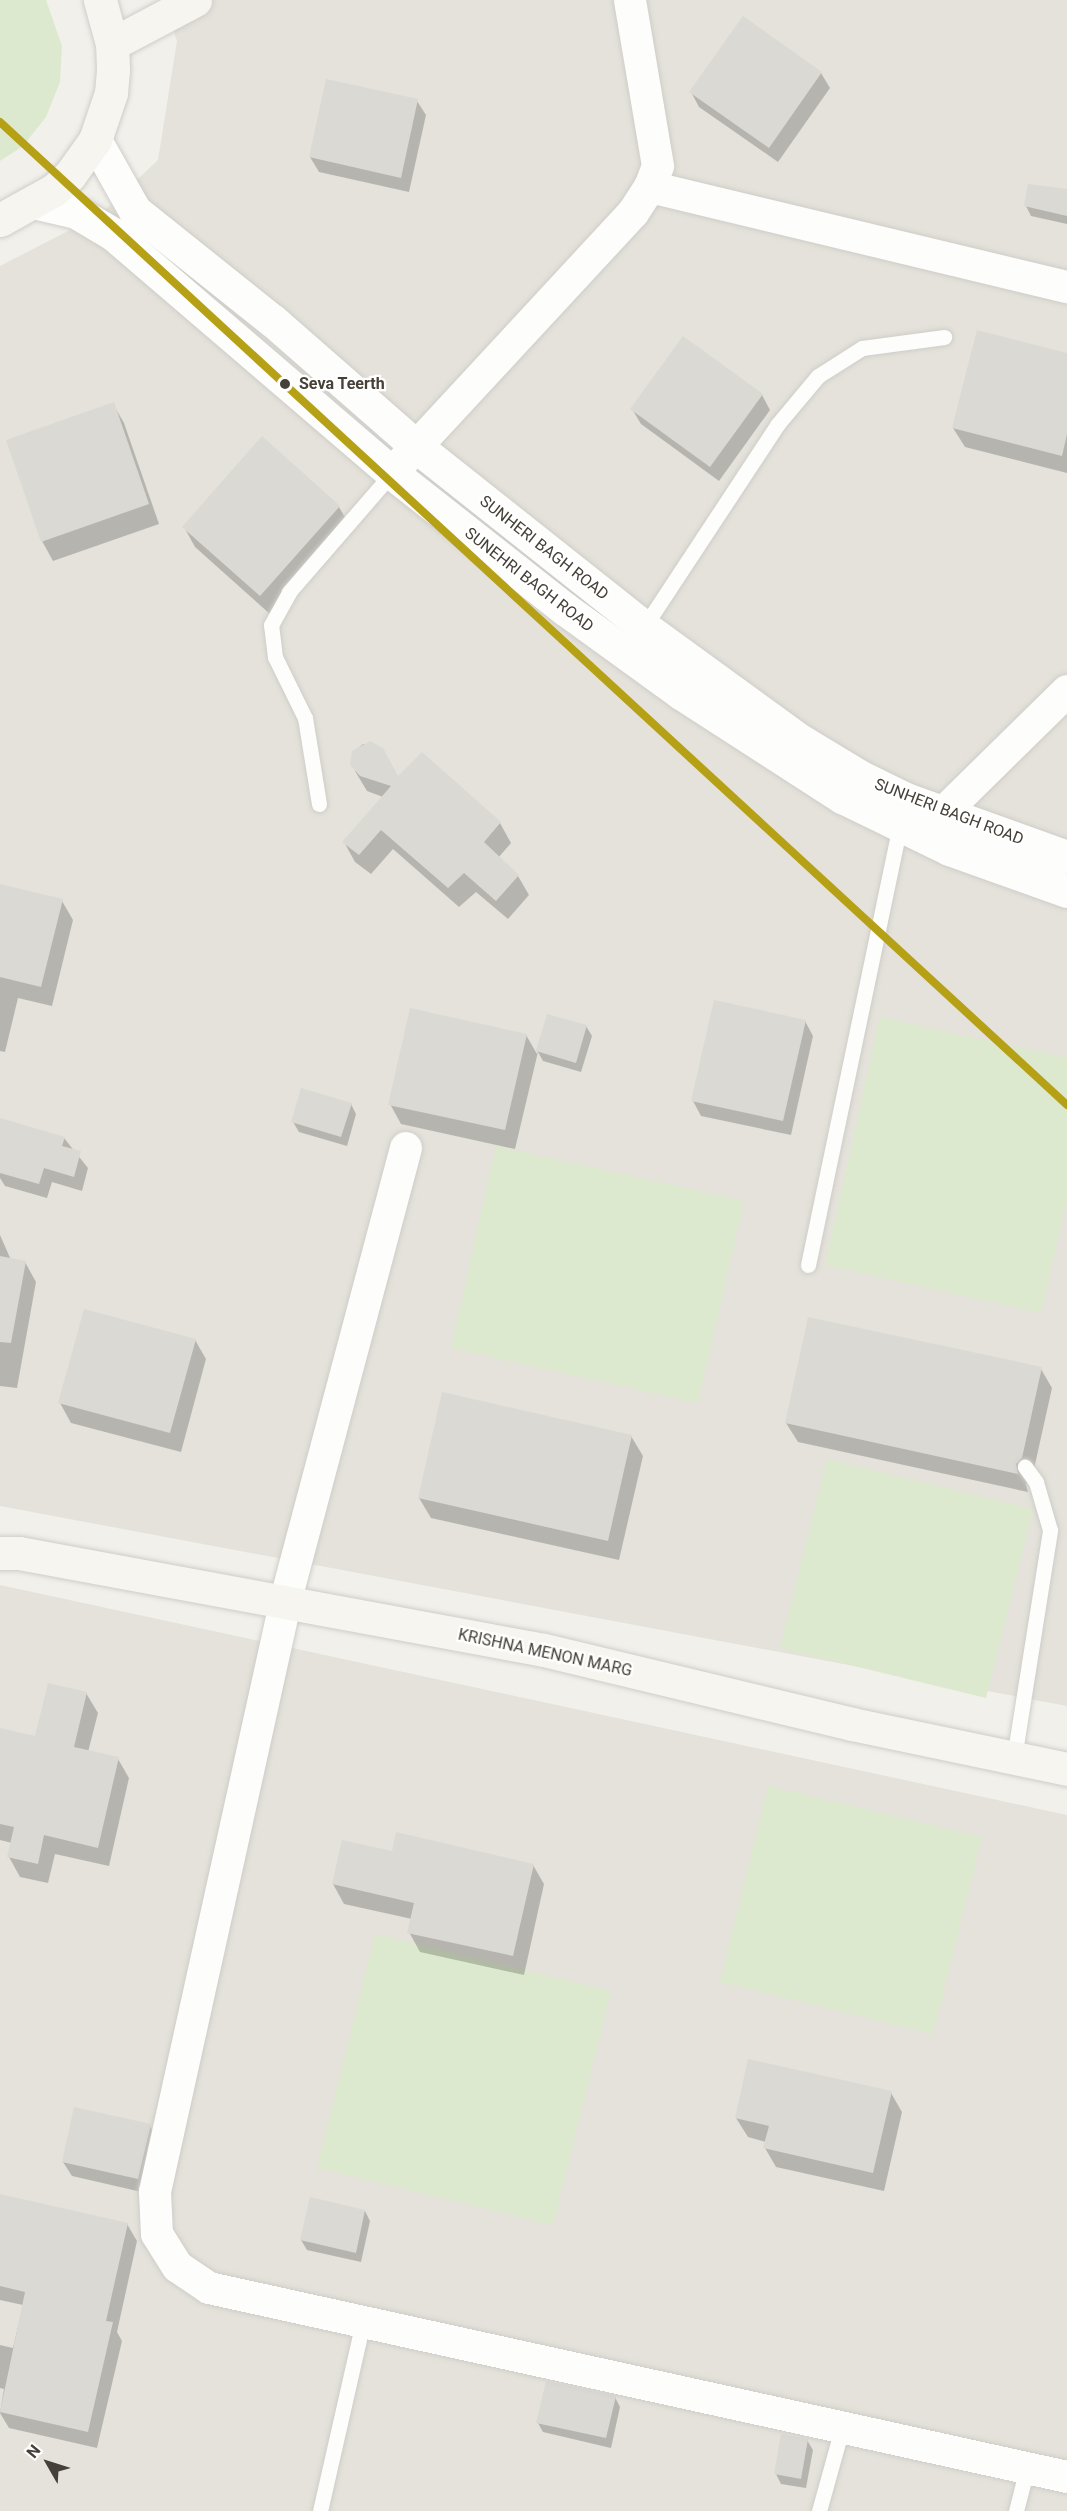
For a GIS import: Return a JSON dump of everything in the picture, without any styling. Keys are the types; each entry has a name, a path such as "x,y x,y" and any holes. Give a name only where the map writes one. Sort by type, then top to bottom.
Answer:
{"main road":[{"path":"0,220 37,203 70,175 95,140 111,93 112,44 100,0"},
{"path":"112,44 195,0"},
{"name":"KRISHNA MENON MARG","path":"6,1551 544,1650 852,1724 1067,1769"}],"street":[{"path":"392,473 633,213 650,187 658,166 630,0"},
{"name":"SUNHERI BAGH ROAD","path":"95,140 135,211 273,321 417,447 644,627 801,741 861,777 943,813 1067,857"},
{"path":"650,187 1067,287"},
{"name":"SUNEHRI BAGH ROAD","path":"37,203 76,212 113,234 392,473 565,609 681,693 842,797 949,849 1067,891"},
{"path":"943,813 1067,691"},
{"path":"406,1148 285,1604 155,2192 158,2234 178,2267 209,2288 1067,2477"}],"lane":[{"path":"644,627 777,425 818,376 862,348 944,337"},
{"path":"319,804 305,718 275,657 271,625 289,592 392,473"},
{"path":"808,1265 900,825"},
{"path":"1014,1758 1050,1530 1036,1482 1024,1467"},
{"path":"320,2511 363,2322"},
{"path":"819,2511 842,2428"},
{"path":"1016,2511 1027,2468"}],"shaded area":[{"path":"163,0 1067,0 1067,1706 0,1506 0,266 101,214 158,160 177,41"},
{"path":"0,1585 1067,1815 1067,2511 0,2511"}],"green space":[{"path":"0,0 46,0 62,46 60,82 46,117 23,146 0,161"},
{"path":"880,1017 1067,1058 1067,1199 1041,1313 825,1265"},
{"path":"496,1146 744,1201 698,1403 451,1348"},
{"path":"827,1459 1033,1509 986,1698 780,1648"},
{"path":"768,1786 982,1837 933,2034 720,1982"},
{"path":"375,1934 611,1991 553,2225 317,2168"}],"building":[{"path":"743,16 822,72 769,148 689,92"},
{"path":"326,79 418,99 401,178 309,157"},
{"path":"1028,184 1067,189 1067,216 1024,206"},
{"path":"977,330 1067,353 1067,434 1062,456 952,428"},
{"path":"683,336 763,394 710,467 630,409"},
{"path":"114,402 149,504 41,542 6,440"},
{"path":"262,436 340,506 260,596 182,527"},
{"path":"370,741 383,748 398,776 422,752 501,822 484,842 519,875 496,901 464,873 448,888 381,830 359,855 342,842 391,786 360,776 350,765 352,751"},
{"path":"0,884 63,899 41,987 0,977"},
{"path":"714,1000 806,1020 783,1121 691,1101"},
{"path":"410,1008 527,1034 505,1130 388,1105"},
{"path":"547,1014 587,1025 576,1063 536,1051"},
{"path":"301,1088 352,1103 341,1137 291,1122"},
{"path":"0,1118 65,1137 62,1146 81,1151 74,1177 44,1168 39,1184 0,1173"},
{"path":"0,1256 26,1261 11,1343 0,1342"},
{"path":"84,1309 196,1339 170,1433 58,1403"},
{"path":"808,1317 1042,1367 1022,1458 1016,1464 1018,1474 785,1423"},
{"path":"442,1392 632,1435 608,1541 418,1498"},
{"path":"48,1683 87,1692 74,1747 119,1757 98,1848 44,1835 38,1864 7,1857 14,1827 0,1824 0,1728 35,1736"},
{"path":"396,1832 534,1864 513,1956 407,1933 414,1903 332,1884 342,1840 392,1851"},
{"path":"748,2059 892,2091 873,2173 763,2148 769,2126 735,2118"},
{"path":"74,2107 151,2124 138,2179 62,2162"},
{"path":"0,2194 128,2223 106,2321 113,2322 88,2432 0,2412 25,2292 0,2286"},
{"path":"310,2197 365,2210 356,2253 300,2240"},
{"path":"546,2381 616,2396 606,2438 536,2423"},
{"path":"781,2434 808,2439 801,2479 774,2474"}],"transit line":[{"path":"0,122 1067,1105"}],"place":[{"name":"Seva Teerth","path":"285,384"}]}
